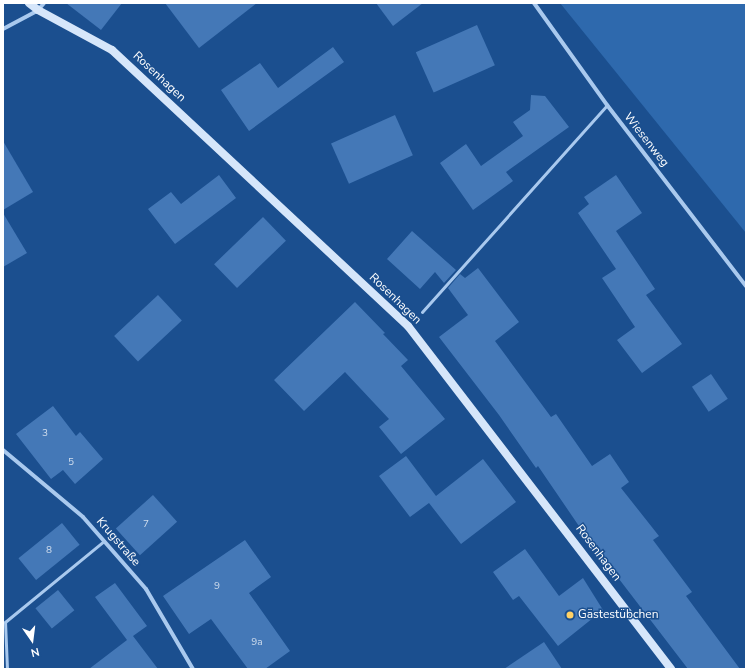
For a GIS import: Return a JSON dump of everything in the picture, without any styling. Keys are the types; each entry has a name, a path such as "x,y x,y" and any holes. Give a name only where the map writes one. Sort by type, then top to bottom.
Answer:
{"street":[{"name":"Rosenhagen","path":"30,3 38,10 112,50 408,326 671,669"},
{"path":"3,29 38,10 44,3"},
{"name":"Wiesenweg","path":"534,3 606,105 746,286"},
{"name":"Krugstraße","path":"3,450 83,517 146,589 193,669"}],"lane":[{"path":"422,312 606,105"},
{"path":"7,669 5,622 104,541"}],"shaded area":[{"path":"560,3 746,3 746,233"}],"building":[{"path":"66,3 122,3 101,30"},
{"path":"165,3 257,3 199,48"},
{"path":"376,3 423,3 393,26"},
{"path":"477,25 495,65 434,92 416,52"},
{"path":"333,47 344,62 249,131 221,90 260,63 278,88"},
{"path":"531,95 545,96 569,127 506,172 513,181 473,210 440,163 466,144 481,166 523,136 513,122 530,110"},
{"path":"395,115 413,155 349,184 331,143"},
{"path":"3,141 33,192 3,210"},
{"path":"219,175 236,198 175,244 148,209 171,192 181,204"},
{"path":"616,175 642,213 616,231 655,289 646,295 682,344 642,373 617,340 635,327 602,278 616,269 578,213 589,204 584,197"},
{"path":"3,213 27,253 3,267"},
{"path":"263,217 286,241 237,288 214,264"},
{"path":"412,231 456,270 444,283 435,272 420,289 387,259"},
{"path":"478,268 519,322 495,341 551,417 556,414 592,466 610,454 629,482 621,488 659,536 653,540 692,592 686,596 740,669 688,669 583,532 538,466 536,468 499,415 439,337 468,315 448,288 460,274 465,278"},
{"path":"158,295 182,321 138,362 114,336"},
{"path":"355,302 385,333 383,334 408,360 401,366 445,419 401,454 379,427 389,419 345,372 304,411 274,380"},
{"path":"711,374 728,399 709,412 692,387"},
{"path":"53,406 76,436 80,432 103,459 75,484 63,470 51,479 16,434"},
{"path":"406,456 436,496 483,459 516,502 461,544 429,503 410,517 379,476"},
{"path":"153,495 177,522 140,555 116,528"},
{"path":"62,523 80,545 36,580 18,558"},
{"path":"245,540 271,577 249,593 290,651 265,669 248,669 211,619 189,634 163,596"},
{"path":"525,549 559,596 583,578 603,610 558,646 519,596 513,600 493,572"},
{"path":"115,583 147,626 133,636 158,669 89,669 127,640 95,597"},
{"path":"58,590 74,610 52,628 35,608"},
{"path":"544,642 562,669 504,669"}],"place":[{"name":"Gästestübchen","path":"570,615"}]}
